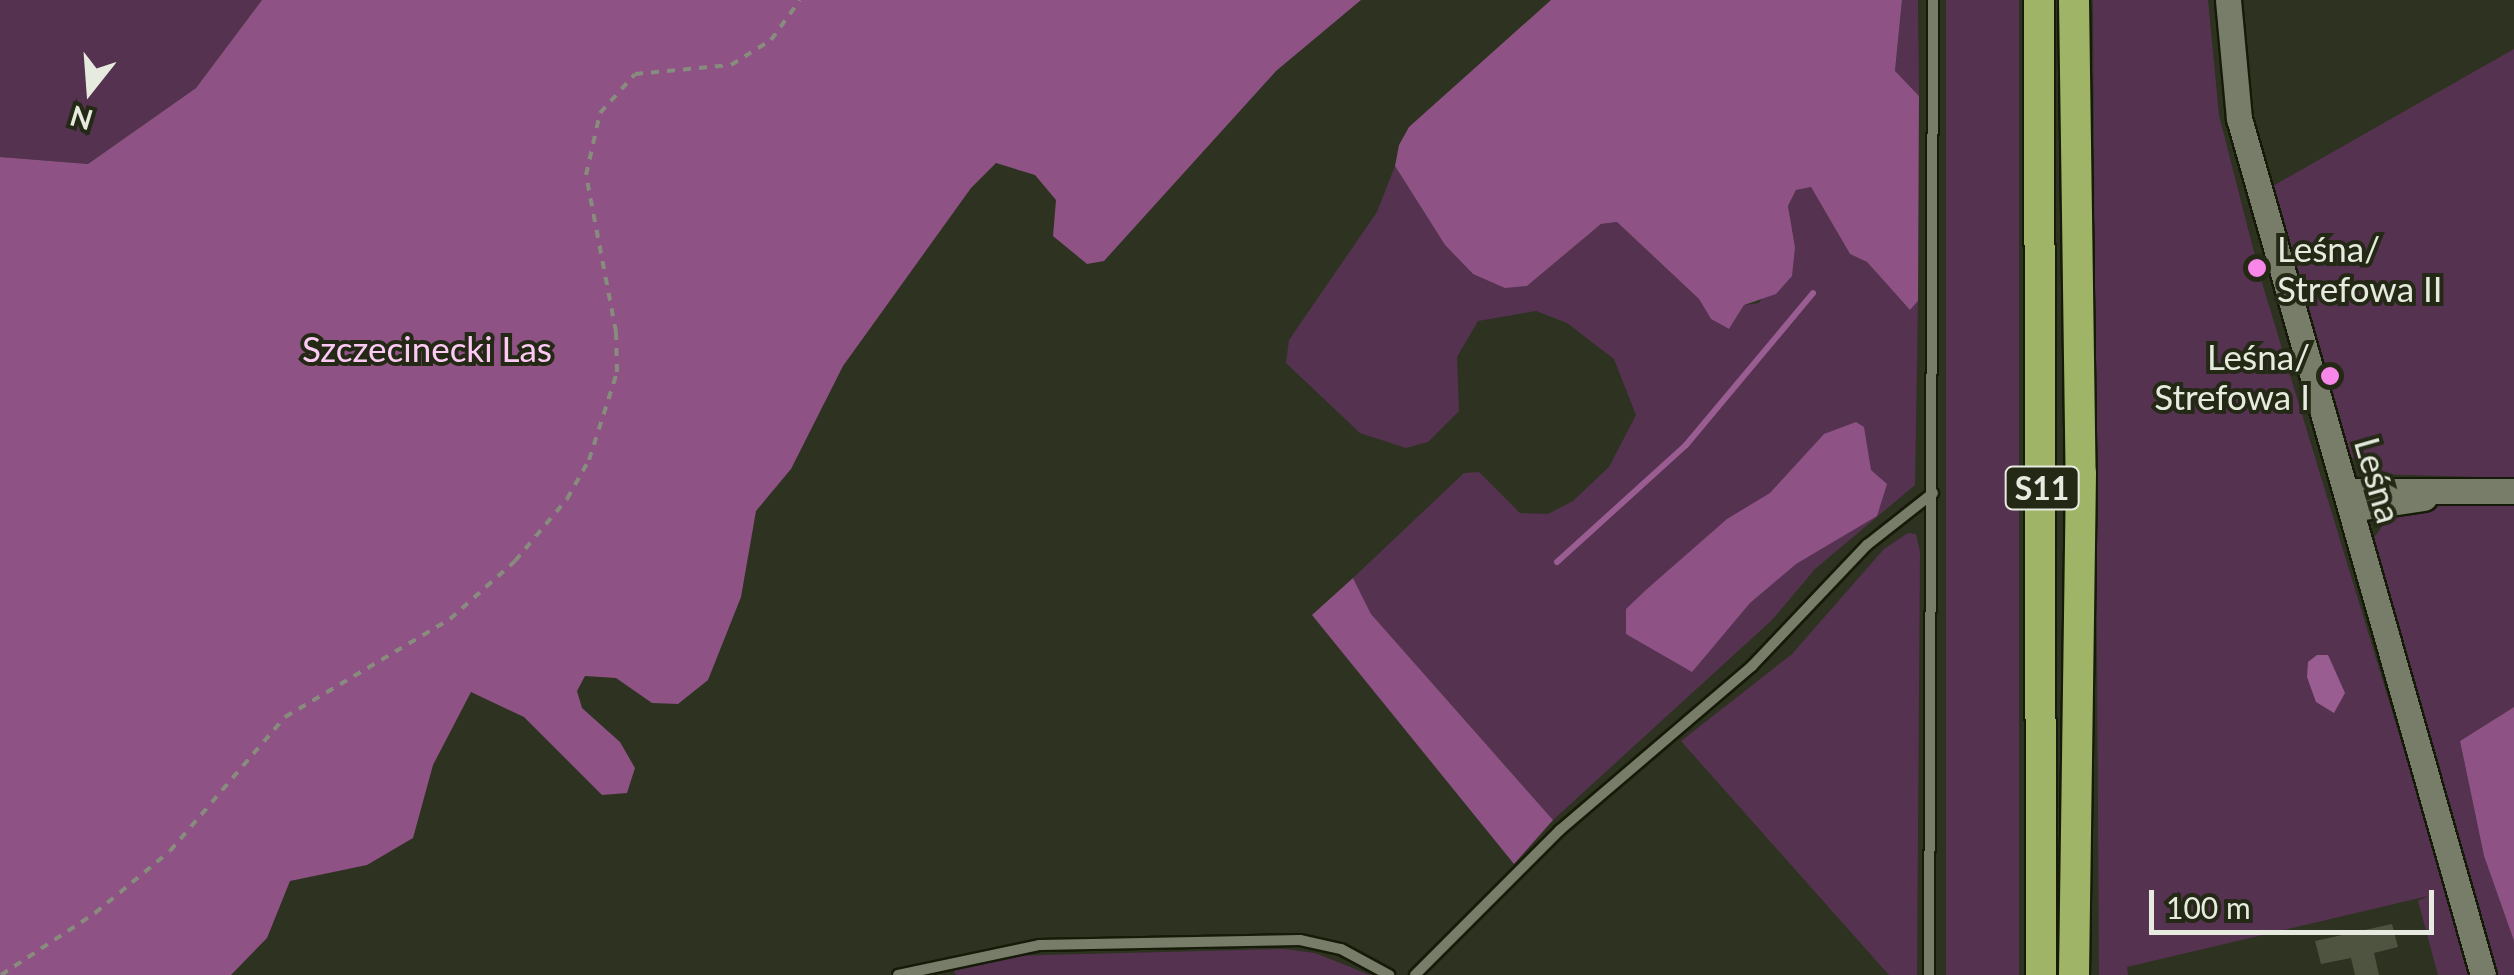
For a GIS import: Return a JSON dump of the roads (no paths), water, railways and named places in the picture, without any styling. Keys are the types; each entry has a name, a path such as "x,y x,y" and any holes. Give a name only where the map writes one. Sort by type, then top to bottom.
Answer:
{"highway":[{"name":"S11","path":"2039,0 2042,975"},
{"name":"S11","path":"2074,0 2081,473 2074,975"}],"street":[{"name":"Leśna","path":"2228,0 2239,118 2483,975"},
{"path":"2348,500 2514,490"}],"lane":[{"path":"1928,975 1933,0"},
{"path":"1415,975 1560,830 1752,666 1867,544 1932,493"},
{"path":"898,975 1039,946 1300,940 1341,949 1389,975"}],"waterway":[{"path":"1557,562 1686,445 1813,293"}],"place":[{"name":"Leśna/ Strefowa II","path":"2257,268"},
{"name":"Leśna/ Strefowa I","path":"2330,376"}],"park label":[{"name":"Szczecinecki Las","path":"427,348"}]}
